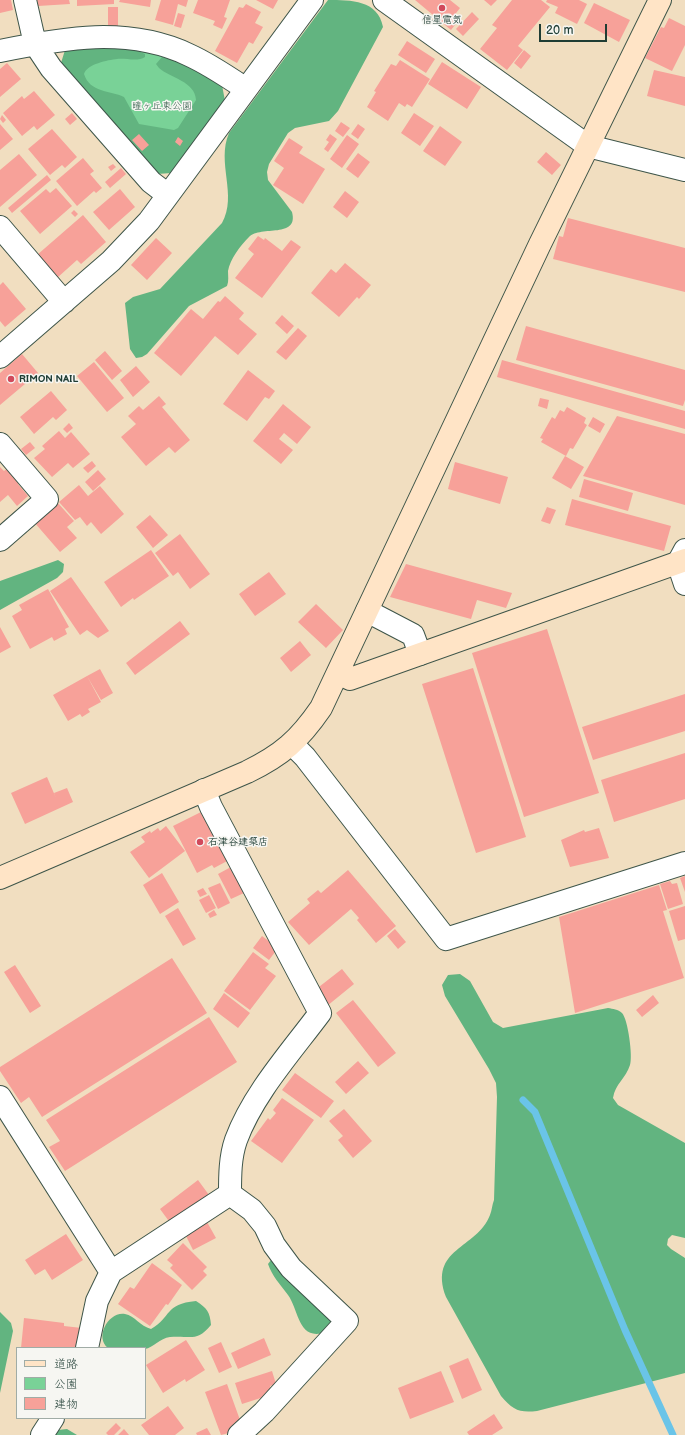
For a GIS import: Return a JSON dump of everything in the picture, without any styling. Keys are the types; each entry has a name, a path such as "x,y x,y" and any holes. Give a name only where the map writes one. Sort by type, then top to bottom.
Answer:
{"street":[{"path":"25,0 35,44 51,68 150,182 168,195"},
{"path":"0,357 112,261 131,241 168,195 312,0"},
{"path":"384,0 588,146 685,170"},
{"path":"0,878 269,761 292,744 307,728 321,708 338,673 588,146 660,0"},
{"path":"0,52 35,44 103,36 132,38 153,42 189,54 246,89"},
{"path":"0,227 64,302"},
{"path":"0,444 47,500 0,540"},
{"path":"338,673 350,679 683,558 685,584"},
{"path":"367,611 413,635 420,654"},
{"path":"292,744 310,763 446,939 685,863"},
{"path":"204,790 211,807 320,1013 269,1080 236,1140 230,1164 230,1194"},
{"path":"0,1098 111,1272"},
{"path":"87,1347 97,1301 111,1272 230,1194"},
{"path":"230,1194 252,1210 265,1226 274,1245 291,1268 347,1321 264,1412 239,1435"},
{"path":"42,1435 52,1419"}],"green space":[{"path":"328,0 346,0 362,3 376,11 383,27 338,111 329,121 295,128 288,133 269,164 267,172 268,180 292,212 293,220 290,226 285,229 262,232 249,237 233,257 229,266 227,286 189,306 147,354 136,358 130,349 125,303 133,297 160,289 222,223 228,201 225,156 229,133"},
{"name":"瞳ヶ丘東公園","path":"103,46 158,54 209,77 172,173 61,63"},
{"path":"103,46 131,48 145,54 145,57 135,60 117,59 98,63 89,68 84,74 91,85 96,88 124,97 139,124 174,130 178,128 196,100 195,94 187,84 159,68 156,64 162,57 184,64 222,85 225,101 172,173 157,174 61,63 65,50"},
{"path":"58,560 64,564 63,572 57,578 0,610 0,581"},
{"path":"460,974 470,981 493,1022 503,1028 608,1008 615,1009 622,1013 629,1038 631,1061 628,1070 614,1093 613,1098 618,1105 685,1143 685,1238 672,1235 668,1239 667,1245 685,1258 685,1373 537,1411 517,1410 509,1405 501,1396 446,1297 442,1281 443,1268 449,1258 484,1226 490,1215 494,1200 497,1097 496,1083 445,996 442,985 448,975"},
{"path":"271,1260 277,1260 333,1320 326,1332 317,1334 310,1333 305,1329 292,1301 276,1280 268,1264"},
{"path":"196,1301 203,1306 209,1314 211,1325 206,1331 197,1336 170,1337 146,1349 146,1347 107,1347 104,1343 102,1338 105,1326 114,1316 119,1314 129,1315 147,1328 151,1329 158,1324 173,1308"},
{"path":"0,1312 11,1323 13,1331 0,1393"},
{"path":"67,1429 77,1435 49,1435 58,1430"}],"building":[{"path":"0,0 11,0 13,10 0,13"},
{"path":"37,0 69,0 70,4 38,6"},
{"path":"77,0 114,0 114,4 77,6"},
{"path":"120,0 151,0 150,7 119,2"},
{"path":"161,0 188,0 186,7 178,4 173,25 155,20"},
{"path":"198,0 230,0 224,17 227,18 222,29 213,25 215,21 193,13"},
{"path":"256,0 278,0 273,9"},
{"path":"415,0 450,0 460,8 453,17 458,21 451,30"},
{"path":"484,0 497,0 491,6"},
{"path":"512,0 541,0 550,7 518,46 523,50 507,70 480,49 497,28 492,25"},
{"path":"547,0 579,0 587,4 577,24 555,13 558,7 546,2"},
{"path":"594,3 630,20 619,42 584,23"},
{"path":"246,4 261,12 255,23 263,27 253,44 249,42 237,63 215,51 239,7 243,8"},
{"path":"108,7 118,7 118,26 108,26"},
{"path":"472,12 479,19 463,36 456,29"},
{"path":"178,13 185,15 181,28 174,26"},
{"path":"669,18 685,26 685,45 672,71 645,58 661,27 664,28"},
{"path":"407,41 435,59 426,73 398,55"},
{"path":"524,50 531,56 521,69 514,63"},
{"path":"400,60 430,79 412,107 407,104 405,107 399,103 388,121 367,107 376,92 374,91 391,64 396,66"},
{"path":"442,62 481,87 467,109 428,84"},
{"path":"7,63 21,79 0,97 0,69"},
{"path":"654,70 685,77 685,106 647,96"},
{"path":"34,91 55,115 37,130 34,126 22,136 3,113 22,96 24,99"},
{"path":"72,113 77,119 70,125 65,119"},
{"path":"414,113 434,126 420,146 401,133"},
{"path":"2,115 6,120 3,123 0,119"},
{"path":"341,122 350,128 343,137 335,131"},
{"path":"0,124 13,139 0,150"},
{"path":"358,124 365,129 358,139 351,134"},
{"path":"440,126 462,142 445,166 423,151"},
{"path":"52,129 77,157 65,168 62,165 50,175 28,149"},
{"path":"139,134 149,145 142,151 132,140"},
{"path":"330,134 337,139 328,152 324,149 329,142 326,140"},
{"path":"347,135 359,144 342,168 330,159"},
{"path":"178,137 183,141 180,146 175,142"},
{"path":"289,138 303,147 299,153 325,169 303,204 273,185 284,168 274,161"},
{"path":"546,152 561,165 552,175 537,162"},
{"path":"358,153 370,162 358,178 346,169"},
{"path":"19,154 37,175 0,207 0,170"},
{"path":"83,158 94,171 90,174 102,188 96,193 94,191 77,206 56,181"},
{"path":"113,164 116,167 111,171 108,167"},
{"path":"121,168 126,174 110,188 105,182"},
{"path":"47,175 51,180 12,213 8,208"},
{"path":"56,188 72,206 40,234 20,211 46,189 50,193"},
{"path":"120,189 135,207 109,230 93,212"},
{"path":"345,191 359,202 347,218 333,207"},
{"path":"74,210 78,214 75,217 71,213"},
{"path":"83,215 106,242 81,264 77,260 57,278 37,255"},
{"path":"568,218 685,248 685,292 553,259 559,236 563,237"},
{"path":"258,236 264,240 265,238 282,251 291,240 301,247 262,298 235,278 254,254 248,249"},
{"path":"156,238 172,253 147,280 131,265"},
{"path":"345,263 371,285 359,299 357,297 339,317 311,293 331,269 336,273"},
{"path":"3,282 26,309 5,327 0,321 0,285"},
{"path":"225,296 244,313 239,319 257,334 238,355 215,336 181,376 154,353 191,309 203,319 218,301 220,302"},
{"path":"282,315 294,326 287,334 275,323"},
{"path":"526,326 685,370 685,400 683,406 516,360"},
{"path":"298,328 307,336 286,360 276,352"},
{"path":"105,351 122,371 112,380 95,360"},
{"path":"22,354 38,373 0,405 0,373"},
{"path":"502,360 685,411 685,429 497,377"},
{"path":"94,362 124,398 107,412 77,376"},
{"path":"136,366 150,382 133,397 120,380"},
{"path":"248,370 275,391 269,399 265,397 247,421 223,404"},
{"path":"51,391 67,410 56,420 53,417 34,434 20,417"},
{"path":"159,396 166,404 162,407 190,440 175,453 169,447 146,466 121,437 136,424 128,416 139,406 143,410"},
{"path":"540,398 549,400 547,409 538,406"},
{"path":"283,404 311,427 297,444 284,433 279,439 293,450 281,464 253,441"},
{"path":"567,407 586,418 584,423 587,425 573,449 570,448 566,456 541,442 543,439 540,438 552,417 555,419 560,410 564,412"},
{"path":"617,416 685,434 685,505 583,476"},
{"path":"593,417 605,424 600,433 588,426"},
{"path":"69,423 73,428 67,433 63,429"},
{"path":"59,431 65,438 71,432 90,454 73,468 68,463 52,477 34,458 45,449 42,446"},
{"path":"30,442 35,448 26,455 21,449"},
{"path":"565,456 584,467 571,489 552,478"},
{"path":"92,461 96,466 88,473 83,468"},
{"path":"455,462 508,477 500,504 448,489"},
{"path":"10,466 22,480 18,484 28,496 17,506 8,495 0,502 0,467 4,471"},
{"path":"98,470 106,479 93,491 85,482"},
{"path":"584,479 633,493 628,511 579,497"},
{"path":"79,485 88,496 100,486 124,514 101,534 91,522 87,526 80,517 75,520 59,502"},
{"path":"572,499 671,526 664,551 565,525"},
{"path":"57,502 74,521 67,527 77,538 60,552 34,522"},
{"path":"547,507 556,510 550,524 541,521"},
{"path":"150,515 168,535 153,548 136,527"},
{"path":"180,534 210,574 190,589 178,572 173,576 155,553"},
{"path":"151,550 169,576 121,607 104,582"},
{"path":"406,564 512,593 506,608 477,600 471,619 390,597"},
{"path":"269,572 286,594 255,616 239,594"},
{"path":"71,577 109,631 98,638 87,630 80,635 50,591"},
{"path":"48,589 69,627 65,629 67,634 54,641 52,637 30,649 12,616 22,610 19,605"},
{"path":"316,604 343,630 326,648 298,622"},
{"path":"180,621 190,634 135,675 126,663"},
{"path":"0,627 11,647 0,653"},
{"path":"547,629 599,793 524,817 472,653"},
{"path":"300,641 311,655 291,672 280,658"},
{"path":"473,668 526,837 476,853 422,684"},
{"path":"100,669 113,693 101,700 87,676"},
{"path":"87,676 101,702 88,709 90,712 82,717 80,714 68,721 53,695"},
{"path":"685,694 685,731 593,760 582,727"},
{"path":"685,753 685,799 614,822 601,780"},
{"path":"47,777 56,798 54,793 67,788 73,802 25,824 11,793"},
{"path":"203,811 229,860 214,868 212,865 197,873 173,826"},
{"path":"166,826 185,851 149,878 130,852 145,842 141,837 158,828 160,831"},
{"path":"599,828 609,858 570,867 561,840 584,830 585,832"},
{"path":"231,867 244,893 231,899 218,874"},
{"path":"348,870 396,926 376,943 357,920 359,918 351,909 309,945 288,922 310,903 307,899 318,890 321,893"},
{"path":"162,873 179,902 160,914 143,885"},
{"path":"685,876 685,892 680,878"},
{"path":"670,881 672,884 677,883 683,904 668,909 660,884"},
{"path":"220,883 230,903 218,909 208,888"},
{"path":"659,885 667,910 663,911 684,978 575,1013 559,917"},
{"path":"203,888 207,894 200,897 197,891"},
{"path":"209,895 216,908 206,913 199,900"},
{"path":"685,906 685,939 678,941 669,911"},
{"path":"178,908 196,939 183,946 165,916"},
{"path":"214,910 217,915 210,918 208,914"},
{"path":"395,929 406,942 398,949 387,936"},
{"path":"262,936 278,948 269,960 253,948"},
{"path":"253,952 269,964 265,968 276,976 250,1010 224,991"},
{"path":"172,958 207,1013 42,1117 29,1097 21,1103 0,1071 0,1067"},
{"path":"15,965 41,1006 30,1013 4,972"},
{"path":"342,969 354,984 327,1006 315,990"},
{"path":"224,993 250,1013 238,1028 213,1009"},
{"path":"653,995 659,1003 642,1017 636,1010"},
{"path":"353,1000 396,1053 378,1067 336,1013"},
{"path":"209,1017 237,1062 65,1171 49,1147 60,1141 46,1120"},
{"path":"358,1061 369,1073 346,1094 335,1082"},
{"path":"295,1073 334,1101 321,1118 282,1090"},
{"path":"282,1098 314,1120 282,1163 251,1141 268,1118 270,1120 276,1113 273,1110"},
{"path":"344,1109 372,1141 353,1158 338,1140 343,1136 329,1121"},
{"path":"198,1180 209,1195 171,1224 160,1209"},
{"path":"207,1222 216,1238 193,1250 185,1234"},
{"path":"66,1234 83,1260 52,1280 45,1269 35,1275 25,1260"},
{"path":"183,1243 207,1267 203,1271 207,1275 192,1290 170,1268 173,1265 167,1260"},
{"path":"152,1263 182,1285 168,1305 166,1304 150,1326 118,1304 130,1287 134,1289"},
{"path":"24,1318 64,1323 64,1326 82,1328 79,1347 21,1347"},
{"path":"264,1338 271,1355 238,1369 231,1353"},
{"path":"186,1340 205,1370 186,1382 185,1379 163,1393 146,1365"},
{"path":"221,1342 232,1367 219,1373 208,1348"},
{"path":"468,1358 482,1390 462,1399 449,1366"},
{"path":"272,1371 276,1384 270,1386 273,1394 242,1404 235,1383"},
{"path":"441,1371 454,1402 410,1419 398,1388"},
{"path":"227,1384 240,1420 236,1422 240,1430 221,1435 205,1392"},
{"path":"168,1406 184,1428 175,1435 149,1435 141,1425"},
{"path":"494,1414 503,1428 492,1435 469,1435 467,1432"},
{"path":"116,1423 121,1428 114,1435 108,1435 106,1433"},
{"path":"207,1428 211,1435 197,1435 196,1433"},
{"path":"124,1429 129,1435 118,1435"}],"waterway":[{"path":"523,1100 535,1112 625,1330 673,1435"}],"place":[{"name":"信星電気","path":"442,8"},
{"name":"RIMON NAIL","path":"11,379"},
{"name":"石津谷建築店","path":"200,842"}]}
